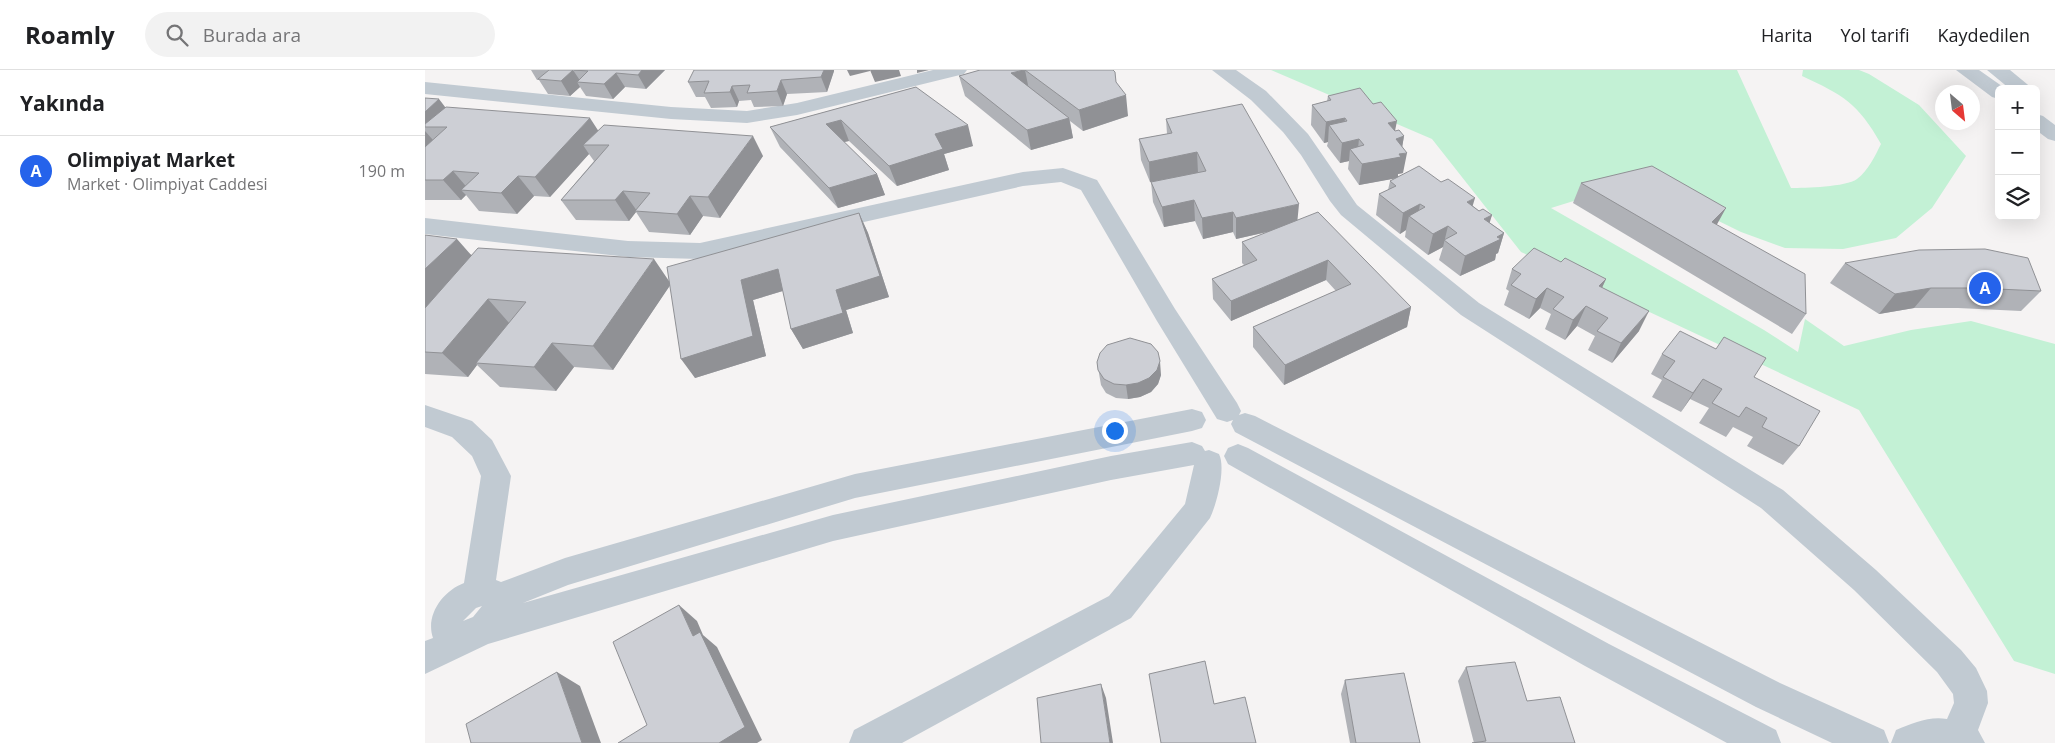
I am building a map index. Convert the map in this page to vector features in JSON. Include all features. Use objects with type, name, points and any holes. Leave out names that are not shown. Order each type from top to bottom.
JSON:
[{"type":"street","points":[[425,88],[671,113],[747,117],[797,109],[957,70]]},
{"type":"street","points":[[1222,70],[1238,79],[1271,107],[1309,150],[1335,193],[1349,210],[1470,309],[1772,499],[1865,580],[1949,661],[1970,691],[1971,703],[1962,741],[1938,734],[1921,736],[1909,743]]},
{"type":"street","points":[[1966,70],[1995,90]]},
{"type":"street","points":[[1997,70],[2018,85]]},
{"type":"street","points":[[2045,111],[2055,135]]},
{"type":"street","points":[[425,226],[627,249],[700,251],[1023,179],[1063,174],[1089,185],[1166,315],[1249,440],[1246,449],[1213,457],[1111,468],[833,528],[480,631],[425,658]]},
{"type":"street","points":[[489,595],[855,486],[1192,420],[1208,411],[1236,418],[1768,695],[1871,743]]},
{"type":"street","points":[[425,416],[462,429],[482,448],[496,476],[489,595]]},
{"type":"street","points":[[1192,420],[1184,433],[1187,448],[1213,457],[1763,743]]},
{"type":"street","points":[[867,743],[1120,607],[1199,508],[1213,457]]},
{"type":"street","points":[[480,631],[495,618],[501,604],[489,595]]},
{"type":"green space","points":[[1271,70],[1737,70],[1791,188],[1852,182],[1865,172],[1881,144],[1857,109],[1839,95],[1802,76],[1803,70],[1859,70],[1869,74],[1919,105],[1935,122],[1935,130],[1942,130],[1966,156],[1932,208],[1896,238],[1843,249],[1785,248],[1741,232],[1694,209],[1593,195],[1551,208],[1764,330],[1798,352],[1805,319],[1844,346],[1911,330],[1971,321],[2055,344],[2055,674],[2014,661],[1859,410],[1521,252],[1432,139]]},
{"type":"building","points":[[549,70],[573,70],[561,81],[538,79]]},
{"type":"building","points":[[574,70],[642,70],[638,75],[616,73],[604,84],[577,82],[588,71]]},
{"type":"building","points":[[694,70],[824,70],[821,77],[781,80],[777,91],[747,93],[750,85],[732,86],[730,92],[704,93],[709,81],[688,82]]},
{"type":"building","points":[[980,70],[1024,70],[1011,73],[1069,118],[1027,130],[959,76]]},
{"type":"building","points":[[1025,70],[1113,70],[1116,82],[1126,95],[1079,110]]},
{"type":"building","points":[[916,87],[968,125],[935,134],[943,149],[889,166],[841,120],[826,124],[877,174],[829,188],[770,127]]},
{"type":"building","points":[[1360,88],[1373,104],[1381,102],[1397,121],[1388,123],[1395,131],[1399,130],[1404,136],[1396,139],[1407,153],[1399,154],[1401,157],[1362,164],[1350,149],[1364,145],[1359,139],[1342,143],[1329,125],[1347,121],[1345,118],[1326,122],[1312,105],[1331,100],[1328,96]]},
{"type":"building","points":[[425,98],[439,99],[425,112]]},
{"type":"building","points":[[1242,104],[1299,204],[1236,218],[1233,212],[1202,218],[1194,200],[1162,207],[1151,182],[1206,171],[1197,152],[1149,162],[1139,139],[1172,133],[1166,119]]},
{"type":"building","points":[[446,107],[590,118],[535,177],[518,176],[501,193],[461,190],[479,173],[453,171],[443,180],[425,180],[425,147],[447,127],[425,127],[425,124]]},
{"type":"building","points":[[604,125],[753,136],[708,197],[690,196],[677,214],[635,211],[650,193],[623,191],[615,200],[561,200],[609,145],[583,145]]},
{"type":"building","points":[[1419,166],[1441,182],[1448,179],[1475,198],[1467,202],[1479,211],[1483,209],[1492,215],[1484,219],[1504,233],[1497,237],[1501,239],[1465,256],[1444,240],[1457,233],[1448,226],[1433,234],[1409,216],[1425,207],[1420,204],[1403,213],[1379,194],[1396,186],[1390,181]]},
{"type":"building","points":[[1652,166],[1726,208],[1712,222],[1805,274],[1806,314],[1581,183]]},
{"type":"building","points":[[1318,212],[1411,307],[1285,365],[1253,327],[1351,284],[1328,260],[1231,301],[1212,279],[1257,260],[1242,242]]},
{"type":"building","points":[[859,213],[880,276],[836,290],[843,313],[791,329],[778,269],[741,280],[753,336],[681,359],[667,267]]},
{"type":"building","points":[[425,235],[457,239],[425,269]]},
{"type":"building","points":[[478,248],[654,259],[593,346],[552,343],[534,367],[476,363],[526,302],[488,299],[442,353],[425,352],[425,308]]},
{"type":"building","points":[[1534,248],[1561,262],[1565,258],[1606,279],[1599,286],[1649,311],[1621,343],[1597,331],[1608,318],[1586,306],[1573,320],[1553,309],[1564,297],[1547,288],[1536,299],[1511,285],[1521,274],[1512,269]]},
{"type":"building","points":[[1985,249],[2028,258],[2041,291],[1931,288],[1895,294],[1845,263],[1919,250]]},
{"type":"building","points":[[1680,331],[1716,349],[1724,337],[1766,358],[1754,377],[1820,411],[1799,446],[1762,427],[1767,418],[1746,407],[1739,417],[1712,403],[1722,389],[1703,379],[1693,393],[1663,377],[1675,361],[1662,354]]},
{"type":"building","points":[[1130,338],[1151,344],[1158,352],[1160,361],[1157,370],[1149,378],[1138,383],[1114,384],[1104,379],[1098,370],[1097,362],[1100,353],[1107,345]]},
{"type":"building","points":[[679,605],[693,636],[700,632],[745,727],[719,743],[618,743],[647,725],[613,642]]},
{"type":"building","points":[[1205,661],[1214,704],[1245,697],[1256,743],[1161,743],[1149,674]]},
{"type":"building","points":[[1515,662],[1527,701],[1560,697],[1575,743],[1472,743],[1486,741],[1466,667]]},
{"type":"building","points":[[557,672],[582,743],[471,743],[466,724]]},
{"type":"building","points":[[1404,673],[1420,743],[1356,743],[1345,680]]},
{"type":"building","points":[[1101,684],[1110,743],[1041,743],[1037,698]]},
{"type":"place","name":"Olimpiyat Market","points":[[1985,288]]}]
